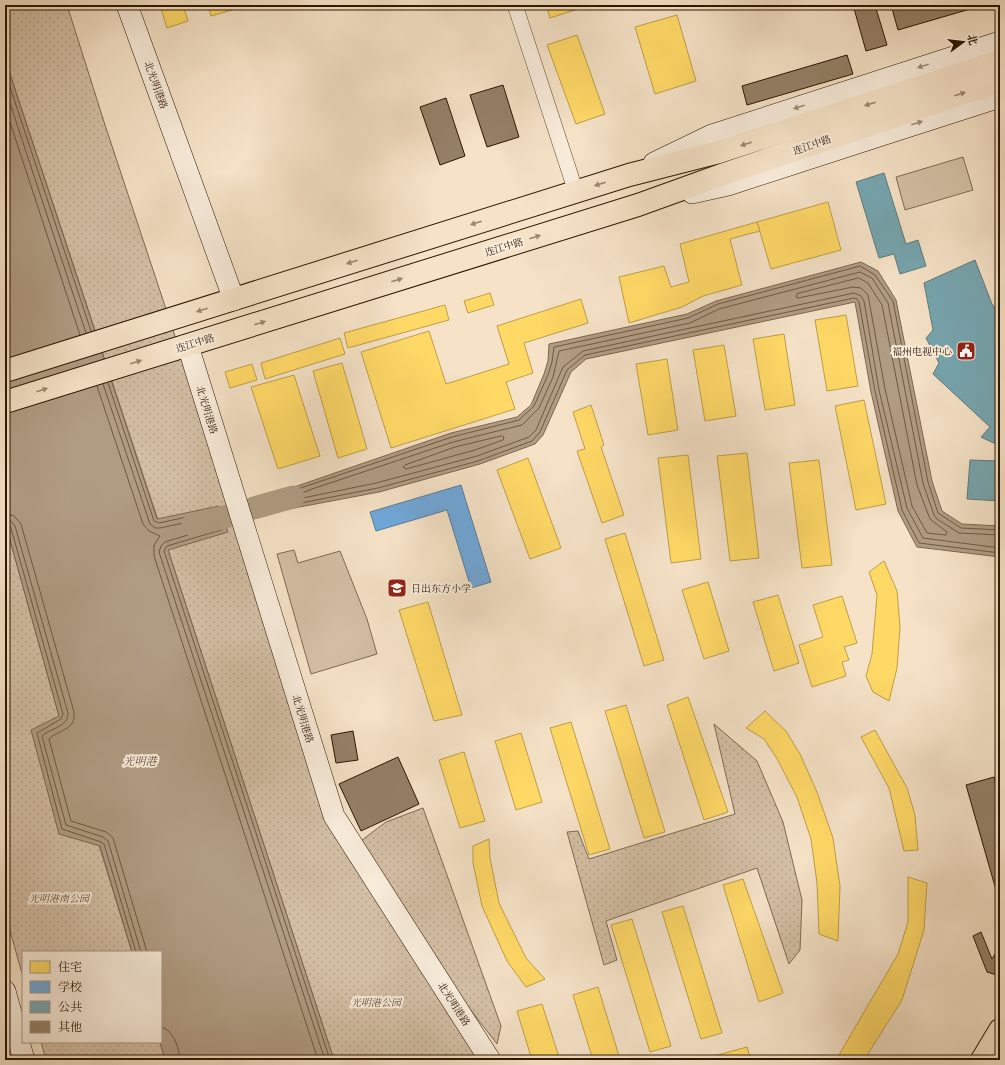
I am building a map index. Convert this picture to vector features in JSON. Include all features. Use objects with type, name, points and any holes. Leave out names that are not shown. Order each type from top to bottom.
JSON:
[{"type":"highway","points":[[5,371],[629,175],[719,152],[1000,61]]},
{"type":"highway","name":"连江中路","points":[[5,402],[638,205],[724,174],[1000,81]]},
{"type":"highway","points":[[982,1060],[1000,1030]]},
{"type":"street","name":"北光明港路","points":[[127,5],[234,300]]},
{"type":"street","points":[[515,5],[576,192]]},
{"type":"street","points":[[629,175],[712,135],[1000,42]]},
{"type":"street","points":[[638,205],[728,185],[1000,97]]},
{"type":"street","name":"北光明港路","points":[[188,346],[334,816],[490,1060]]},
{"type":"street","points":[[5,991],[24,1060]]},
{"type":"green space","name":"光明港公园","points":[[5,5],[67,5],[105,125],[227,493],[330,823],[483,1060],[334,1060],[168,550],[5,59]]},
{"type":"green space","points":[[963,157],[973,190],[905,210],[896,177]]},
{"type":"green space","name":"光明港南公园","points":[[5,522],[59,716],[132,951],[22,951],[22,973],[5,913]]},
{"type":"green space","points":[[294,550],[298,563],[340,551],[367,619],[377,654],[311,674],[277,554]]},
{"type":"green space","points":[[714,724],[757,761],[783,822],[802,900],[800,950],[789,964],[757,868],[606,921],[617,960],[604,965],[567,832],[578,831],[589,859],[735,814]]},
{"type":"green space","points":[[423,808],[501,1026],[497,1044],[442,973],[358,843],[386,822]]},
{"type":"green space","points":[[41,1043],[160,1043],[165,1060],[46,1060]]},
{"type":"water","name":"光明港","points":[[5,59],[157,519],[219,506],[228,532],[168,550],[334,1060],[165,1060],[160,1043],[162,1043],[162,951],[132,951],[100,846],[59,834],[31,730],[59,716],[5,522]]},
{"type":"water","points":[[861,262],[878,271],[896,300],[932,481],[942,511],[962,524],[1000,526],[1000,557],[917,547],[898,511],[871,392],[855,302],[586,359],[571,372],[543,435],[535,444],[480,464],[379,492],[273,512],[263,506],[268,496],[451,433],[517,417],[531,405],[548,361],[549,344],[687,314],[716,301]]},
{"type":"building: 住宅","points":[[160,5],[183,5],[188,21],[167,28]]},
{"type":"building: 住宅","points":[[208,5],[230,5],[232,10],[211,16]]},
{"type":"building: 住宅","points":[[546,5],[573,5],[575,10],[550,18]]},
{"type":"building: 住宅","points":[[677,15],[696,81],[655,94],[635,27]]},
{"type":"building: 住宅","points":[[577,35],[605,114],[576,124],[547,45]]},
{"type":"building: 住宅","points":[[828,202],[841,250],[771,269],[757,222]]},
{"type":"building: 住宅","points":[[757,222],[760,231],[730,239],[742,285],[703,296],[682,307],[629,323],[619,277],[664,266],[671,287],[689,282],[680,244]]},
{"type":"building: 住宅","points":[[490,293],[494,305],[468,313],[464,301]]},
{"type":"building: 住宅","points":[[581,299],[588,323],[524,343],[533,373],[506,382],[515,409],[391,448],[361,352],[429,331],[446,384],[509,364],[497,326]]},
{"type":"building: 住宅","points":[[445,305],[449,320],[348,348],[344,333]]},
{"type":"building: 住宅","points":[[846,315],[858,386],[827,391],[815,320]]},
{"type":"building: 住宅","points":[[784,334],[795,405],[765,410],[753,339]]},
{"type":"building: 住宅","points":[[340,338],[345,354],[265,379],[261,363]]},
{"type":"building: 住宅","points":[[724,345],[736,416],[705,421],[693,350]]},
{"type":"building: 住宅","points":[[667,359],[678,430],[648,435],[636,364]]},
{"type":"building: 住宅","points":[[342,363],[367,449],[338,458],[313,371]]},
{"type":"building: 住宅","points":[[252,364],[257,380],[230,388],[225,372]]},
{"type":"building: 住宅","points":[[294,375],[320,456],[278,469],[251,387]]},
{"type":"building: 住宅","points":[[864,400],[886,504],[856,510],[835,406]]},
{"type":"building: 住宅","points":[[591,405],[604,445],[601,447],[624,515],[602,523],[577,451],[585,449],[573,412]]},
{"type":"building: 住宅","points":[[747,453],[759,558],[730,561],[717,456]]},
{"type":"building: 住宅","points":[[688,455],[701,559],[671,563],[658,458]]},
{"type":"building: 住宅","points":[[528,458],[561,548],[530,559],[497,470]]},
{"type":"building: 住宅","points":[[819,460],[832,565],[802,568],[789,463]]},
{"type":"building: 住宅","points":[[625,533],[664,660],[644,666],[605,539]]},
{"type":"building: 住宅","points":[[884,561],[897,591],[900,627],[897,668],[889,701],[873,692],[866,676],[872,654],[877,595],[869,572]]},
{"type":"building: 住宅","points":[[708,582],[729,651],[704,659],[682,590]]},
{"type":"building: 住宅","points":[[778,595],[799,663],[774,671],[753,602]]},
{"type":"building: 住宅","points":[[842,596],[857,643],[844,647],[849,660],[842,662],[846,676],[812,687],[799,645],[823,637],[813,605]]},
{"type":"building: 住宅","points":[[428,602],[462,715],[434,721],[399,610]]},
{"type":"building: 住宅","points":[[688,697],[728,812],[704,820],[667,705]]},
{"type":"building: 住宅","points":[[626,705],[665,832],[644,838],[605,711]]},
{"type":"building: 住宅","points":[[765,711],[786,731],[800,754],[817,792],[833,838],[840,886],[838,941],[819,934],[817,883],[811,839],[797,797],[776,757],[764,739],[746,728]]},
{"type":"building: 住宅","points":[[571,722],[610,849],[589,855],[550,728]]},
{"type":"building: 住宅","points":[[875,730],[907,788],[915,815],[918,850],[904,851],[889,788],[861,737]]},
{"type":"building: 住宅","points":[[521,733],[542,802],[516,810],[495,741]]},
{"type":"building: 住宅","points":[[464,752],[485,821],[460,828],[439,760]]},
{"type":"building: 住宅","points":[[489,839],[490,858],[499,903],[526,958],[545,979],[526,987],[507,961],[482,906],[473,863],[473,846]]},
{"type":"building: 住宅","points":[[908,877],[927,883],[924,930],[902,1000],[864,1060],[836,1060],[898,954],[908,922]]},
{"type":"building: 住宅","points":[[743,879],[783,993],[759,1002],[723,885]]},
{"type":"building: 住宅","points":[[683,906],[722,1033],[701,1039],[662,912]]},
{"type":"building: 住宅","points":[[632,919],[671,1046],[650,1052],[611,925]]},
{"type":"building: 住宅","points":[[598,987],[619,1056],[606,1060],[593,1060],[573,995]]},
{"type":"building: 住宅","points":[[542,1004],[560,1060],[532,1060],[517,1011]]},
{"type":"building: 住宅","points":[[747,1047],[751,1060],[715,1060],[714,1056]]},
{"type":"building: 学校","points":[[461,485],[491,582],[471,588],[447,510],[376,531],[370,512]]},
{"type":"building: 公共","points":[[884,173],[906,244],[918,240],[926,266],[900,274],[894,254],[879,258],[856,182]]},
{"type":"building: 公共","name":"福州电视中心","points":[[975,260],[992,304],[1000,314],[1000,446],[981,437],[990,427],[933,374],[939,363],[926,338],[933,330],[924,283]]},
{"type":"building: 公共","points":[[970,460],[1000,461],[1000,501],[967,499]]},
{"type":"building: 其他","points":[[853,5],[875,5],[887,45],[866,51]]},
{"type":"building: 其他","points":[[891,5],[925,5],[926,9],[941,5],[984,5],[898,30]]},
{"type":"building: 其他","points":[[847,55],[853,74],[747,105],[742,86]]},
{"type":"building: 其他","points":[[503,85],[519,137],[487,147],[470,95]]},
{"type":"building: 其他","points":[[446,98],[465,156],[440,165],[420,107]]},
{"type":"building: 其他","points":[[353,731],[358,760],[336,763],[331,735]]},
{"type":"building: 其他","points":[[398,757],[419,804],[361,831],[339,784]]},
{"type":"building: 其他","points":[[994,777],[1000,800],[1000,904],[966,785]]},
{"type":"building: 其他","points":[[981,932],[992,959],[1000,946],[1000,976],[987,972],[973,936]]},
{"type":"waterway","points":[[254,508],[293,497]]},
{"type":"waterway","points":[[193,525],[228,516]]},
{"type":"place","name":"福州电视中心","points":[[966,351]]},
{"type":"place","name":"日出东方小学","points":[[397,588]]}]
